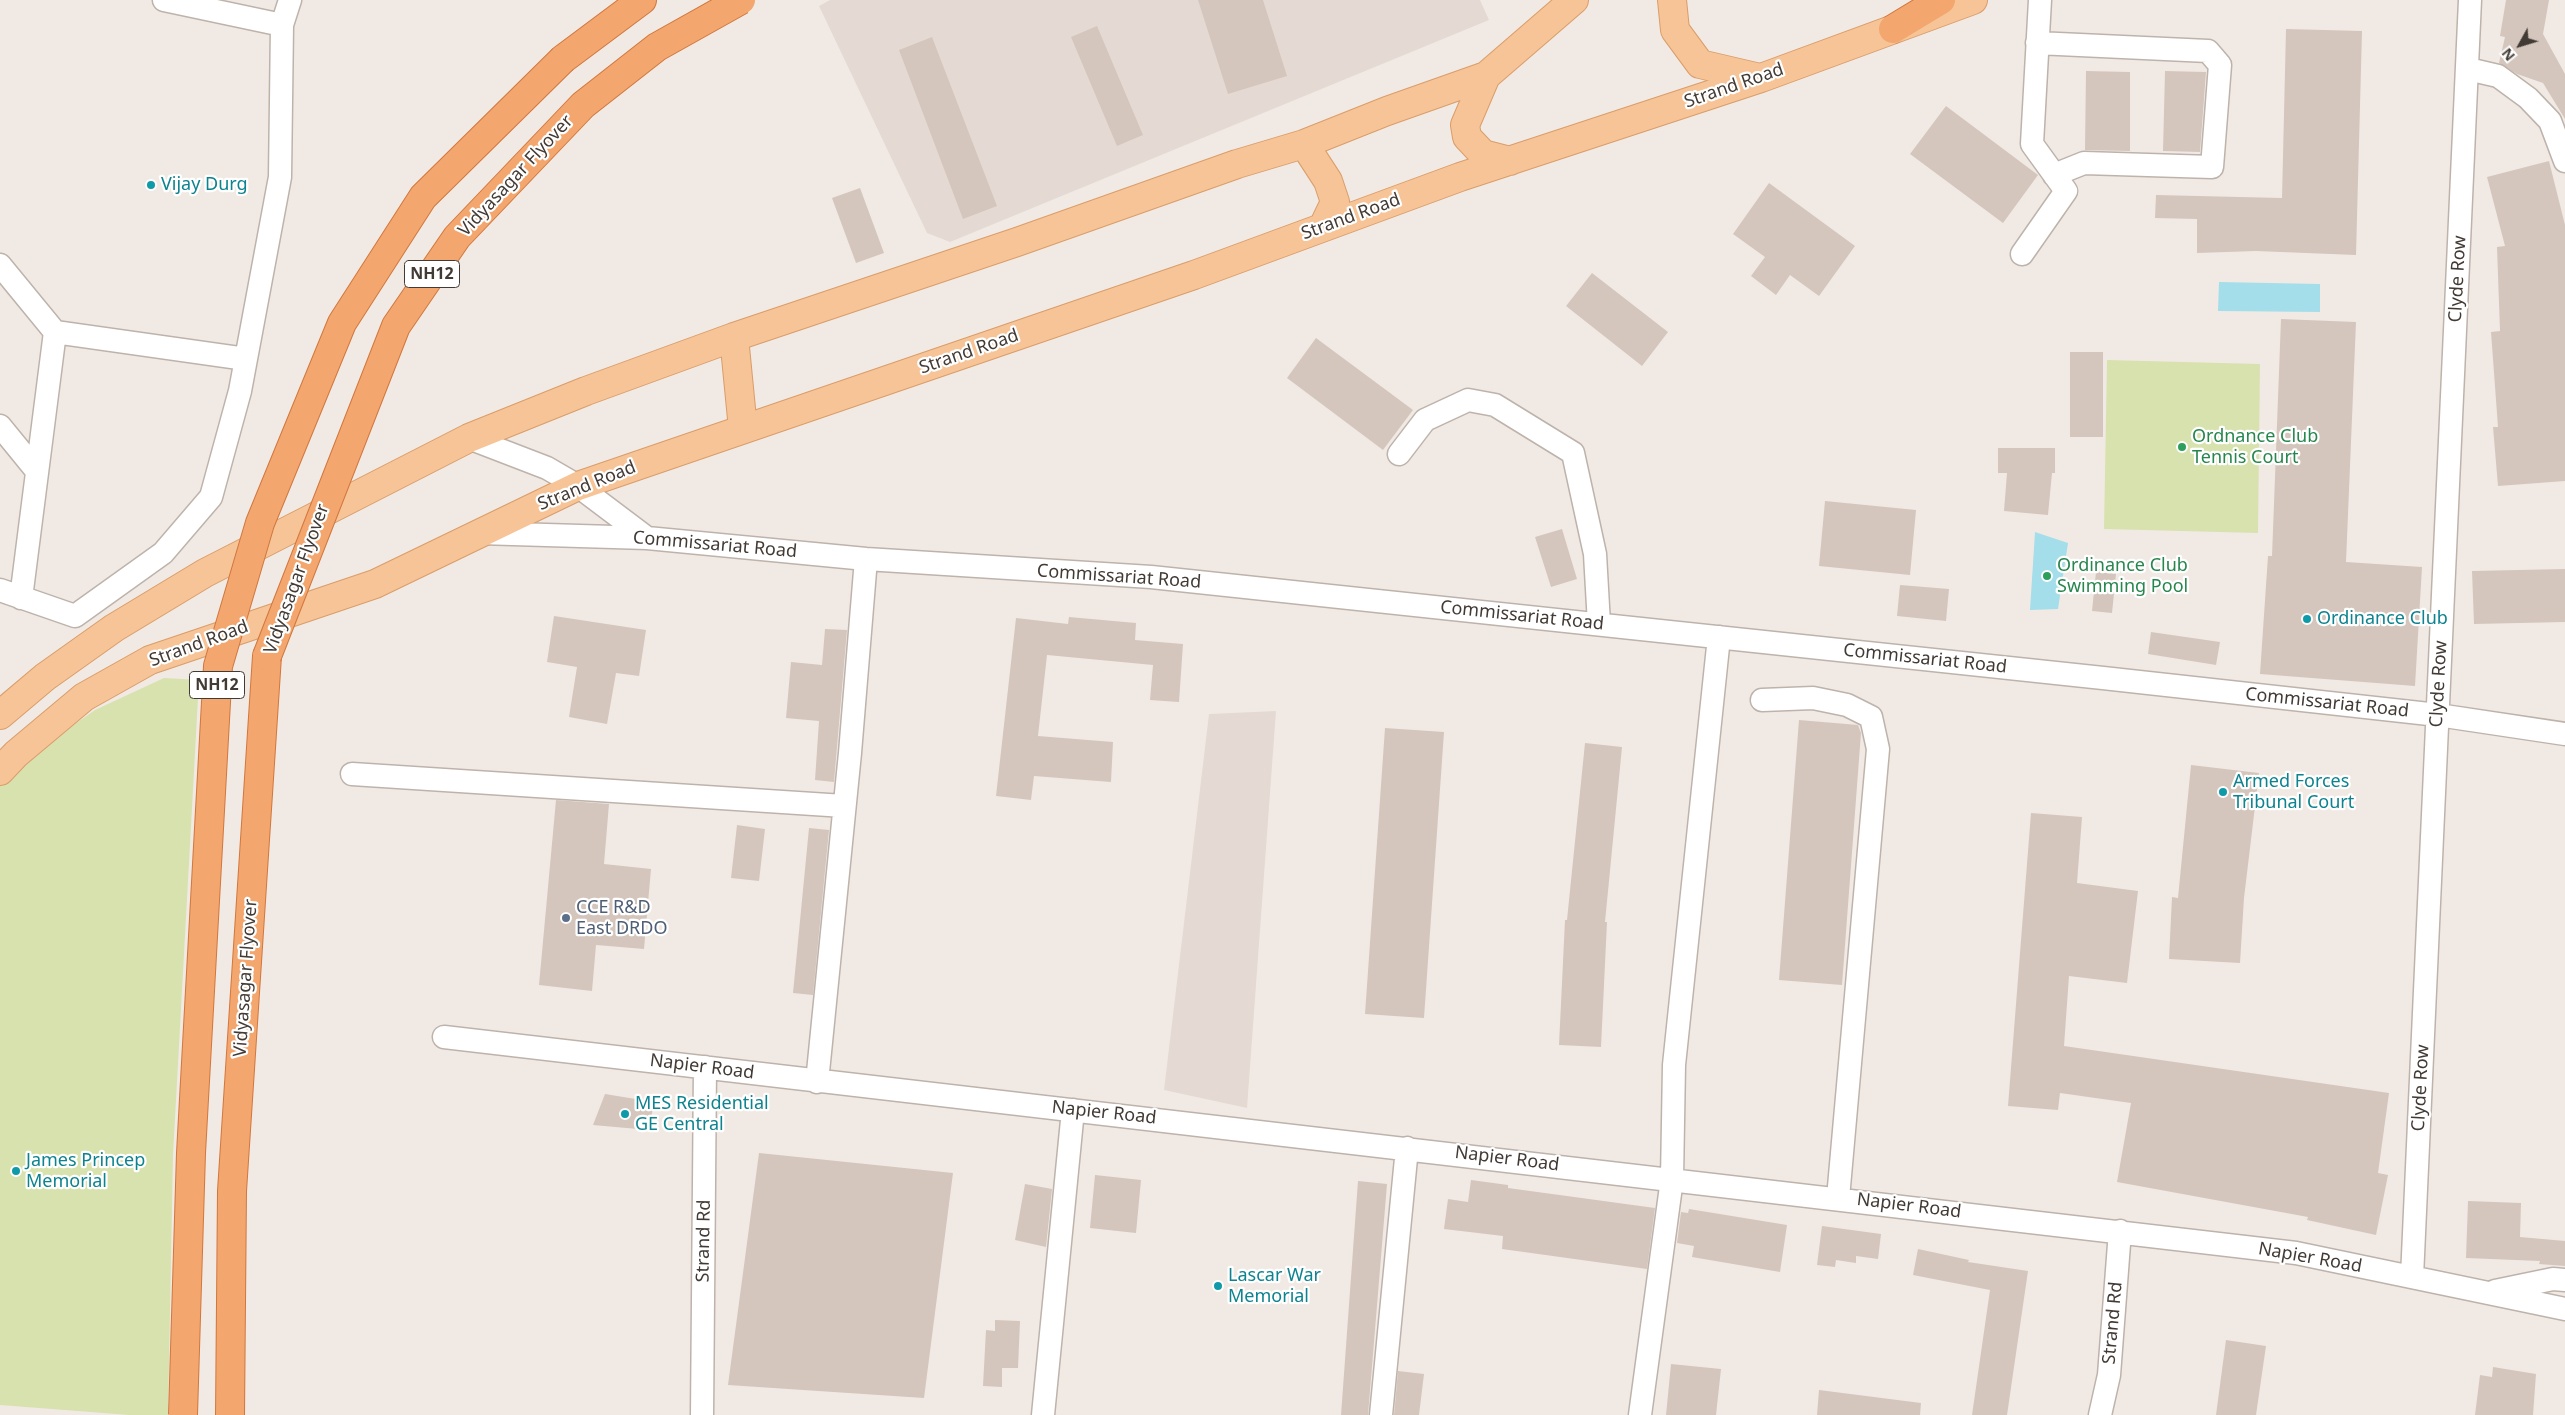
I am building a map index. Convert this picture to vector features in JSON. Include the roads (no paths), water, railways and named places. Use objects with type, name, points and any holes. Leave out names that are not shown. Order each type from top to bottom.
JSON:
[{"type":"highway","name":"NH12","points":[[183,1415],[191,1154],[218,666],[260,523],[342,323],[423,197],[562,59],[642,0]]},
{"type":"highway","name":"Vidyasagar Flyover","points":[[230,1415],[232,1191],[267,656],[396,326],[457,237],[583,105],[657,47],[741,0]]},
{"type":"highway","points":[[1893,29],[1942,0]]},
{"type":"main road","points":[[0,715],[45,676],[114,628],[205,573],[469,438],[586,391],[734,337],[1008,246],[1237,164],[1304,144],[1387,110],[1486,76],[1574,0]]},
{"type":"main road","points":[[1672,0],[1675,30],[1700,64],[1761,78]]},
{"type":"main road","name":"Strand Road","points":[[0,771],[16,754],[84,697],[150,660],[374,584],[476,533],[578,486],[1194,275],[1510,161],[1761,78],[1973,0]]},
{"type":"main road","points":[[1486,76],[1465,125],[1467,137],[1483,154],[1510,161]]},
{"type":"main road","points":[[1304,144],[1328,181],[1334,202],[1323,227]]},
{"type":"main road","points":[[734,337],[743,429]]},
{"type":"street","points":[[164,0],[282,25]]},
{"type":"street","points":[[0,590],[75,616],[163,553],[211,497],[240,391],[280,177],[282,25],[290,0]]},
{"type":"street","points":[[2022,254],[2066,191],[2032,144],[2040,0]]},
{"type":"street","name":"Clyde Row","points":[[2412,1277],[2470,0]]},
{"type":"street","points":[[2037,43],[2208,51],[2220,65],[2212,166],[2084,163],[2054,175]]},
{"type":"street","points":[[2468,69],[2498,76],[2528,98],[2555,112],[2550,121],[2565,161]]},
{"type":"street","points":[[0,265],[55,332],[246,359]]},
{"type":"street","points":[[21,598],[55,332]]},
{"type":"street","points":[[1399,454],[1426,420],[1468,400],[1495,405],[1573,453],[1595,554],[1599,624]]},
{"type":"street","points":[[0,426],[36,470]]},
{"type":"street","points":[[469,438],[547,468],[578,486],[647,538]]},
{"type":"street","name":"Commissariat Road","points":[[476,533],[647,538],[866,559],[1151,577],[2438,715],[2565,734]]},
{"type":"street","points":[[817,1082],[866,559]]},
{"type":"street","points":[[1640,1415],[1672,1179],[1674,1065],[1719,637]]},
{"type":"street","points":[[1762,700],[1813,698],[1847,705],[1871,717],[1878,749],[1838,1198]]},
{"type":"street","points":[[352,774],[844,806]]},
{"type":"street","name":"Napier Road","points":[[444,1037],[817,1082],[2120,1230],[2296,1253],[2565,1309]]},
{"type":"street","name":"Strand Rd","points":[[702,1415],[705,1067]]},
{"type":"street","points":[[1043,1415],[1073,1110]]},
{"type":"street","points":[[1381,1415],[1407,1148]]},
{"type":"street","name":"Strand Rd","points":[[2100,1415],[2109,1375],[2120,1230]]},
{"type":"street","points":[[2485,1292],[2553,1279],[2565,1280]]},
{"type":"water","points":[[2219,282],[2320,284],[2320,312],[2218,311]]},
{"type":"water","name":"Ordinance Club Swimming Pool","points":[[2035,532],[2068,543],[2058,609],[2030,610]]},
{"type":"place","name":"Vijay Durg","points":[[151,185]]},
{"type":"place","name":"Ordnance Club Tennis Court","points":[[2182,447]]},
{"type":"place","name":"Ordinance Club Swimming Pool","points":[[2047,576]]},
{"type":"place","name":"Ordinance Club","points":[[2307,619]]},
{"type":"place","name":"Armed Forces Tribunal Court","points":[[2223,792]]},
{"type":"place","name":"CCE R&D East DRDO","points":[[566,918]]},
{"type":"place","name":"MES Residential GE Central","points":[[625,1114]]},
{"type":"place","name":"James Princep Memorial","points":[[16,1171]]},
{"type":"place","name":"Lascar War Memorial","points":[[1218,1286]]}]
